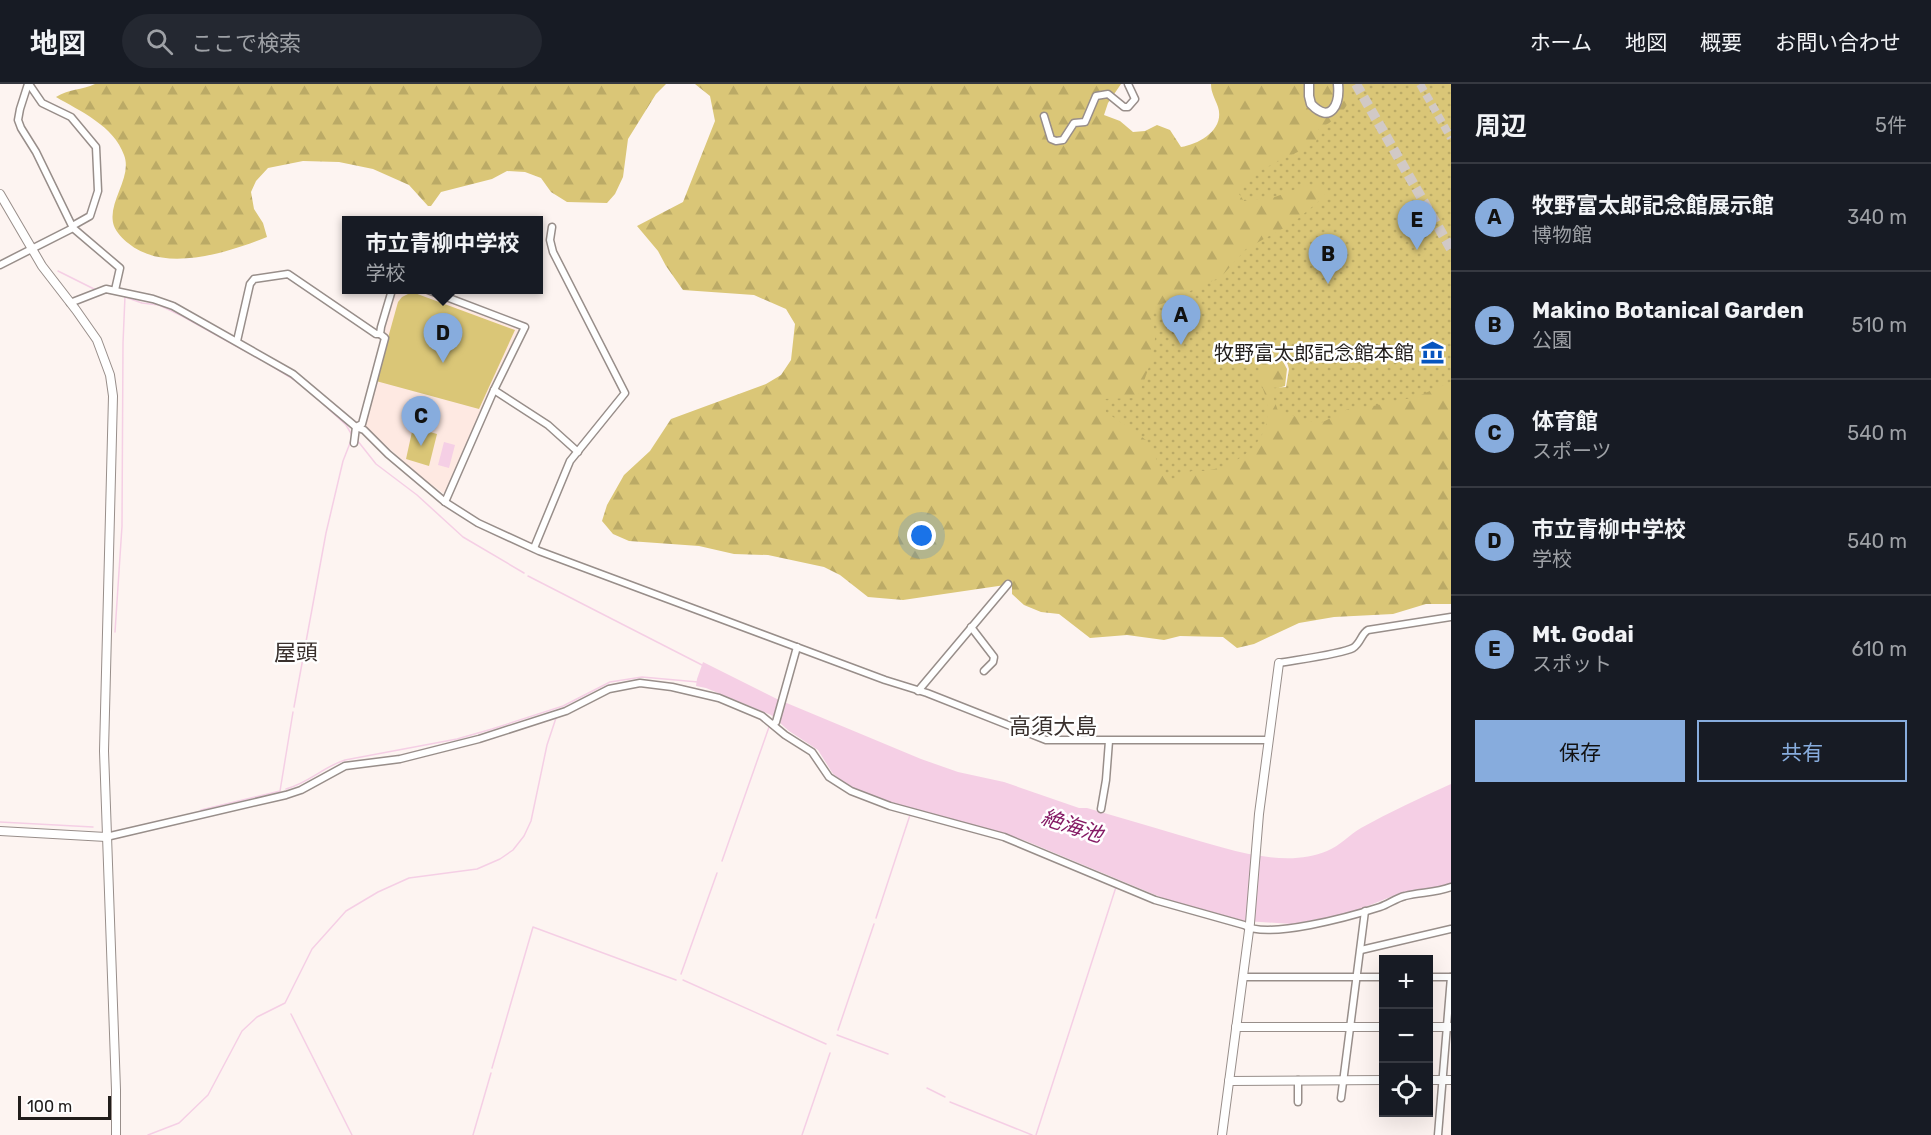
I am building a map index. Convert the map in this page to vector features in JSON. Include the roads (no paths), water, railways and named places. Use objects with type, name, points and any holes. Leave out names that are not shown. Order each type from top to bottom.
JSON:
[{"type":"main road","points":[[1310,84],[1311,104],[1322,111],[1329,112],[1338,102],[1338,84]]},
{"type":"street","points":[[0,265],[73,228],[74,225],[90,216],[98,191],[96,147],[71,117],[42,103],[29,84]]},
{"type":"street","points":[[29,84],[20,108],[19,124],[36,152],[73,228],[120,268],[115,290]]},
{"type":"street","points":[[1044,116],[1052,139],[1063,140],[1074,123],[1085,122],[1096,96],[1103,93],[1108,94],[1124,107],[1128,107],[1135,98],[1128,84]]},
{"type":"street","points":[[0,194],[42,266],[97,340],[104,356],[113,396],[104,722],[116,1135]]},
{"type":"street","points":[[534,548],[570,461],[624,393],[553,252],[550,240],[552,227]]},
{"type":"street","points":[[237,341],[250,284],[254,279],[288,274],[376,334],[380,334],[385,338],[362,424],[356,427]]},
{"type":"street","points":[[70,303],[106,289],[163,302],[293,374],[356,427],[364,429],[388,454],[444,502],[478,523],[561,561],[1046,740],[1268,740]]},
{"type":"street","points":[[380,334],[391,294]]},
{"type":"street","points":[[438,294],[525,327],[444,502]]},
{"type":"street","points":[[494,390],[548,425],[578,452]]},
{"type":"street","points":[[354,443],[356,427]]},
{"type":"street","points":[[918,691],[1008,584]]},
{"type":"street","points":[[1222,1135],[1250,926],[1255,853],[1279,663],[1347,651],[1359,643],[1364,632],[1368,630],[1451,617]]},
{"type":"street","points":[[971,627],[993,657],[993,662],[984,671]]},
{"type":"street","points":[[774,723],[797,647]]},
{"type":"street","points":[[0,831],[106,837],[286,795],[353,764],[400,759],[479,739],[566,711],[609,689],[639,683],[672,687],[719,698],[762,716],[774,723],[785,735],[812,752],[829,777],[851,791],[890,806],[1004,837],[1155,900],[1244,925],[1278,930],[1330,921],[1382,906],[1404,896],[1439,892],[1451,888]]},
{"type":"street","points":[[1101,809],[1109,741]]},
{"type":"street","points":[[1341,1098],[1365,911]]},
{"type":"street","points":[[1361,950],[1451,929]]},
{"type":"street","points":[[1243,977],[1379,977]]},
{"type":"street","points":[[1433,977],[1451,977],[1447,1080],[1438,1135]]},
{"type":"street","points":[[1236,1027],[1379,1027]]},
{"type":"street","points":[[1433,1027],[1449,1027]]},
{"type":"street","points":[[1298,1080],[1298,1102]]},
{"type":"street","points":[[1229,1081],[1379,1080]]},
{"type":"water","points":[[444,442],[455,445],[449,468],[438,465]]},
{"type":"water","name":"絶海池","points":[[703,662],[777,699],[958,772],[1004,782],[1079,808],[1087,808],[1253,855],[1291,858],[1327,851],[1372,822],[1451,784],[1451,884],[1432,889],[1403,892],[1350,913],[1292,924],[1245,921],[1165,899],[1026,841],[909,809],[850,787],[833,774],[818,750],[789,731],[771,715],[696,686]]},
{"type":"waterway","points":[[58,271],[96,290]]},
{"type":"waterway","points":[[115,632],[122,526],[125,296]]},
{"type":"waterway","points":[[125,297],[142,303],[159,305],[261,360]]},
{"type":"waterway","points":[[267,363],[301,384]]},
{"type":"waterway","points":[[309,391],[346,425],[352,435]]},
{"type":"waterway","points":[[294,707],[326,533],[343,461],[352,438]]},
{"type":"waterway","points":[[357,440],[376,464],[417,495],[463,537],[524,573]]},
{"type":"waterway","points":[[528,576],[702,665]]},
{"type":"waterway","points":[[286,789],[345,760],[457,739],[492,729],[563,706],[610,682],[642,677],[698,682]]},
{"type":"waterway","points":[[201,810],[280,791],[293,712]]},
{"type":"waterway","points":[[148,1135],[179,1123],[208,1095],[242,1031],[257,1017],[285,1003],[312,949],[346,911],[378,892],[409,878],[477,869],[500,859],[513,850],[524,836],[531,821],[547,745],[556,718]]},
{"type":"waterway","points":[[722,861],[769,727]]},
{"type":"waterway","points":[[876,918],[910,815]]},
{"type":"waterway","points":[[0,822],[93,827]]},
{"type":"waterway","points":[[681,974],[717,873]]},
{"type":"waterway","points":[[1036,1135],[1116,887]]},
{"type":"waterway","points":[[838,1030],[874,924]]},
{"type":"waterway","points":[[492,1068],[533,927],[676,980]]},
{"type":"waterway","points":[[683,980],[826,1044]]},
{"type":"waterway","points":[[291,1014],[352,1135]]},
{"type":"waterway","points":[[837,1035],[888,1054]]},
{"type":"waterway","points":[[802,1135],[830,1053]]},
{"type":"waterway","points":[[473,1135],[491,1073]]},
{"type":"waterway","points":[[927,1088],[945,1097]]},
{"type":"waterway","points":[[950,1102],[1032,1135]]},
{"type":"tunnel","points":[[1356,84],[1451,249]]},
{"type":"tunnel","points":[[1420,84],[1451,138]]},
{"type":"place","name":"Mt. Godai","points":[[1417,250]]},
{"type":"place","name":"Makino Botanical Garden","points":[[1328,284]]},
{"type":"place","name":"牧野富太郎記念館展示館","points":[[1181,345]]},
{"type":"place","name":"牧野富太郎記念館本館","points":[[1432,353]]},
{"type":"place","name":"市立青柳中学校","points":[[443,363]]},
{"type":"place","name":"体育館","points":[[421,446]]},
{"type":"district","name":"屋頭","points":[[296,652]]},
{"type":"district","name":"高須大島","points":[[1053,726]]}]
